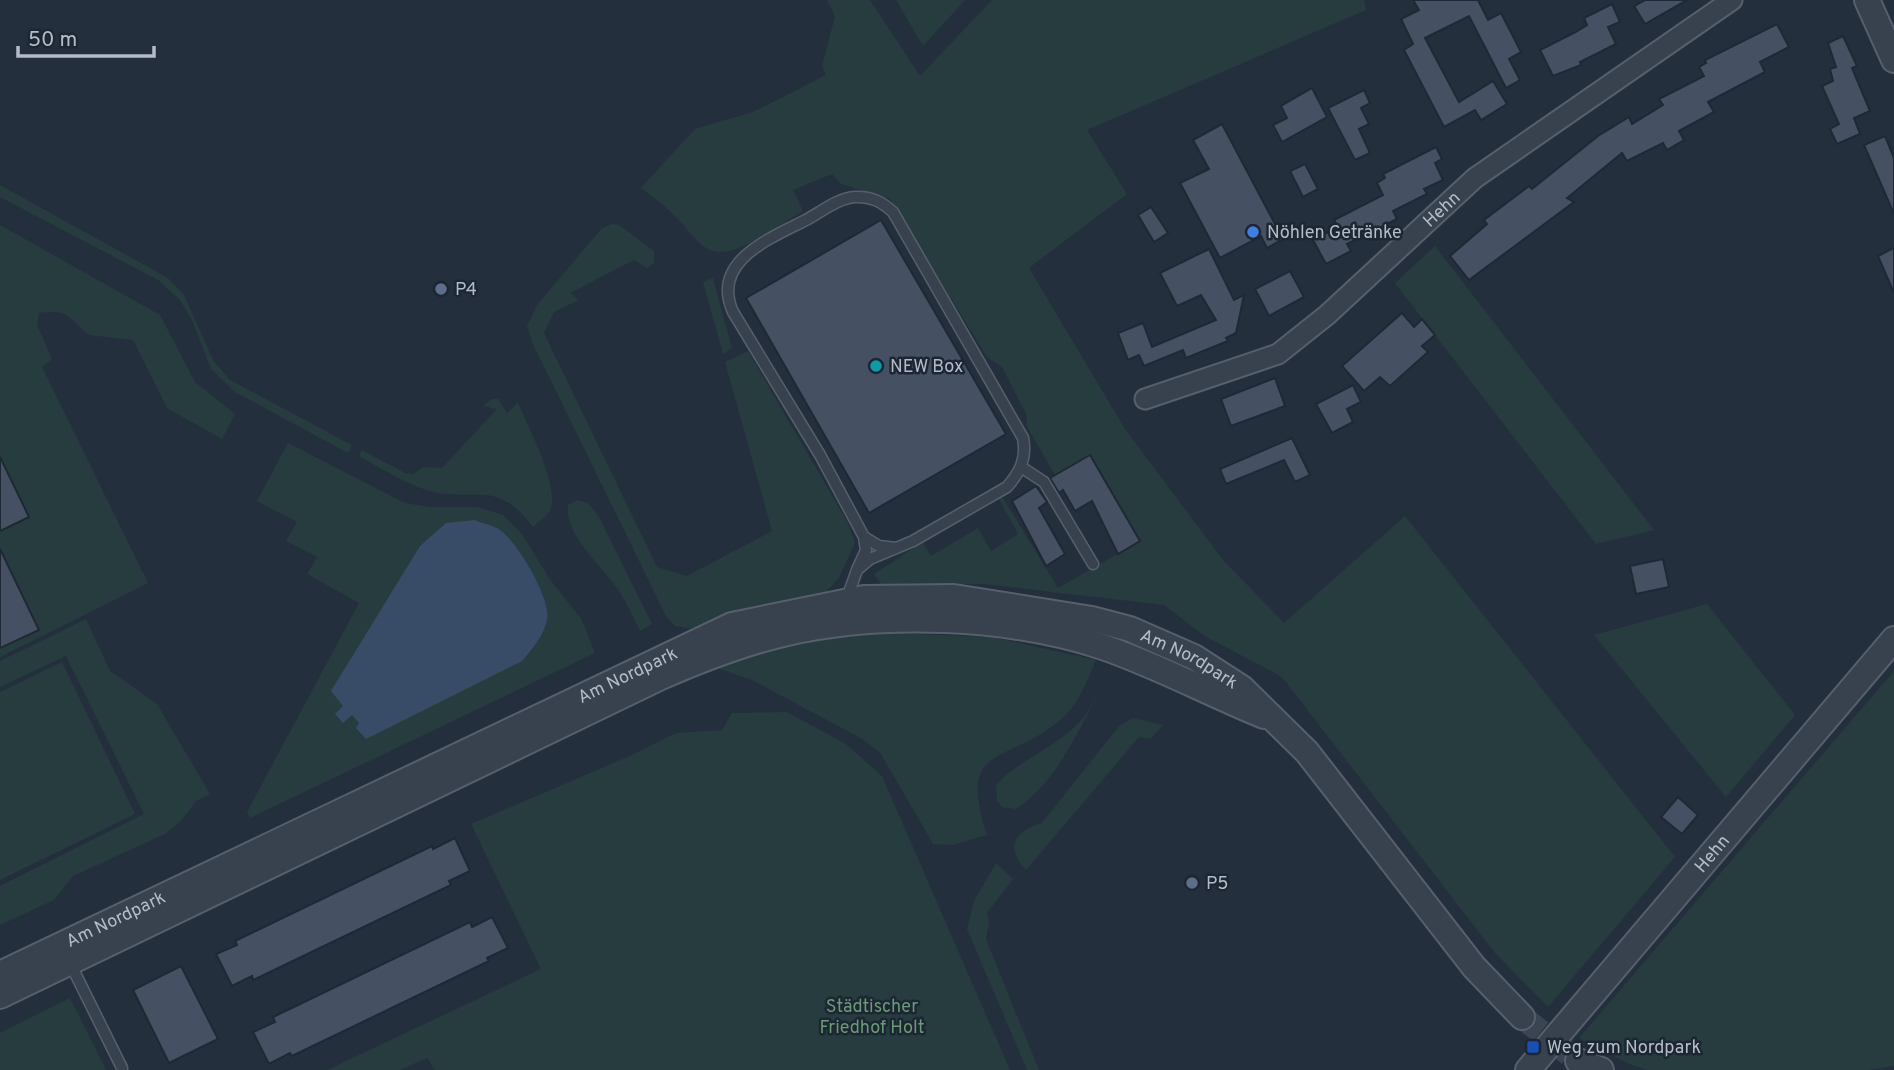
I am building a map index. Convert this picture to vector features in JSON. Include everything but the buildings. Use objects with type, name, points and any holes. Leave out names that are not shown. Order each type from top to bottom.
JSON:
[{"type":"street","name":"Hehn","points":[[1145,399],[1278,354],[1327,315],[1475,178],[1732,0]]},
{"type":"street","points":[[1867,0],[1894,60]]},
{"type":"street","name":"Am Nordpark","points":[[0,996],[65,953],[705,635],[779,613],[846,601],[954,597],[1040,609],[1117,625],[1194,657],[1242,688],[1307,752],[1474,967],[1522,1017]]},
{"type":"street","name":"Am Nordpark","points":[[0,974],[65,953],[661,677],[720,652],[788,632],[863,623],[955,620],[1024,627],[1105,648],[1275,720]]},
{"type":"street","name":"Hehn","points":[[1528,1070],[1894,639]]},
{"type":"lane","points":[[846,601],[858,570],[866,550],[864,537],[820,455],[729,304],[729,282],[741,258],[752,248],[853,197],[875,199],[893,212],[1023,438],[1021,467],[1007,487],[896,548],[870,559],[858,570]]},
{"type":"lane","points":[[1021,467],[1044,482],[1093,564]]},
{"type":"lane","points":[[864,537],[879,546],[896,548]]},
{"type":"lane","points":[[65,953],[122,1068]]},
{"type":"green space","points":[[827,0],[870,0],[920,76],[992,0],[1364,0],[1366,10],[1087,130],[1127,194],[1029,268],[1125,429],[1223,560],[1284,623],[1405,516],[1675,857],[1548,1007],[1495,953],[1282,677],[1203,635],[1164,605],[983,584],[881,584],[874,574],[923,542],[931,556],[978,528],[991,551],[1018,534],[999,499],[1003,498],[1058,588],[1140,541],[1090,455],[1055,475],[1026,425],[1027,416],[1002,367],[987,357],[890,199],[841,184],[832,174],[793,190],[803,211],[740,248],[720,252],[702,245],[670,211],[641,188],[695,129],[753,112],[826,75],[822,65],[835,17]]},
{"type":"green space","points":[[896,0],[965,0],[923,46]]},
{"type":"green space","points":[[0,185],[168,278],[184,295],[213,360],[230,380],[352,445],[348,453],[235,392],[211,369],[192,320],[180,300],[158,280],[0,197]]},
{"type":"green space","points":[[612,224],[619,225],[654,251],[654,263],[647,268],[634,260],[570,293],[579,300],[554,312],[544,333],[657,567],[687,576],[772,531],[725,362],[748,351],[848,523],[855,543],[839,578],[826,592],[770,604],[694,629],[675,626],[666,616],[532,342],[527,326],[537,305],[602,228]]},
{"type":"green space","points":[[0,225],[160,315],[195,382],[235,414],[222,439],[167,408],[133,340],[89,335],[63,313],[39,313],[37,325],[52,359],[42,367],[148,583],[0,657]]},
{"type":"green space","points":[[1435,246],[1654,530],[1596,544],[1395,283]]},
{"type":"green space","points":[[713,278],[732,348],[723,354],[703,282]]},
{"type":"green space","points":[[492,399],[498,399],[507,413],[518,403],[548,475],[552,503],[548,514],[533,527],[519,511],[495,497],[443,494],[426,490],[359,456],[362,450],[405,473],[413,474],[424,467],[442,468],[497,409],[483,406]]},
{"type":"green space","points":[[288,443],[405,503],[430,507],[478,507],[503,515],[522,534],[549,578],[582,620],[595,653],[250,818],[247,812],[359,603],[307,574],[317,557],[286,541],[297,522],[257,501]]},
{"type":"green space","points":[[577,500],[588,503],[599,517],[652,624],[640,631],[620,593],[585,549],[572,527],[568,505]]},
{"type":"green space","points":[[1707,604],[1795,715],[1726,797],[1594,635]]},
{"type":"green space","points":[[86,619],[110,671],[157,704],[210,794],[196,801],[180,822],[165,834],[73,876],[54,900],[0,925],[0,886],[144,814],[66,656],[0,687],[0,661]]},
{"type":"green space","points":[[888,633],[992,637],[1096,660],[1081,694],[1064,717],[1037,736],[990,761],[982,771],[978,785],[979,806],[987,835],[952,845],[933,844],[881,754],[864,740],[752,680],[720,669],[715,662],[831,638]]},
{"type":"green space","points":[[62,662],[135,814],[0,880],[0,692]]},
{"type":"green space","points":[[1894,671],[1894,1066],[1869,1070],[1648,1070],[1629,1064],[1579,1038]]},
{"type":"green space","points":[[1105,680],[1078,733],[1045,783],[1016,809],[1002,807],[997,801],[996,785],[1016,767],[1073,728],[1086,714]]},
{"type":"green space","name":"Städtischer Friedhof Holt","points":[[787,712],[846,744],[882,776],[1010,1070],[435,1070],[427,1058],[400,1070],[327,1070],[541,969],[471,824],[632,755],[676,733],[722,730],[732,713]]},
{"type":"green space","points":[[1133,718],[1163,725],[1151,739],[1139,737],[1026,870],[1019,862],[1014,848],[1015,841],[1024,831],[1042,823],[1119,726]]},
{"type":"green space","points":[[996,863],[1013,879],[987,913],[989,922],[986,939],[1039,1070],[1027,1070],[967,929],[974,901]]},
{"type":"green space","points":[[70,998],[106,1070],[0,1070],[0,1033]]},
{"type":"water","points":[[474,520],[500,530],[524,558],[544,599],[547,620],[543,632],[522,661],[366,739],[356,728],[359,723],[352,715],[343,723],[335,714],[343,706],[331,691],[420,546],[446,523]]},
{"type":"tunnel","points":[[1522,1017],[1578,1061]]},
{"type":"place","name":"Nöhlen Getränke","points":[[1253,232]]},
{"type":"place","name":"P4","points":[[441,289]]},
{"type":"place","name":"NEW Box","points":[[876,366]]},
{"type":"place","name":"P5","points":[[1192,883]]},
{"type":"place","name":"Weg zum Nordpark","points":[[1533,1047]]}]
